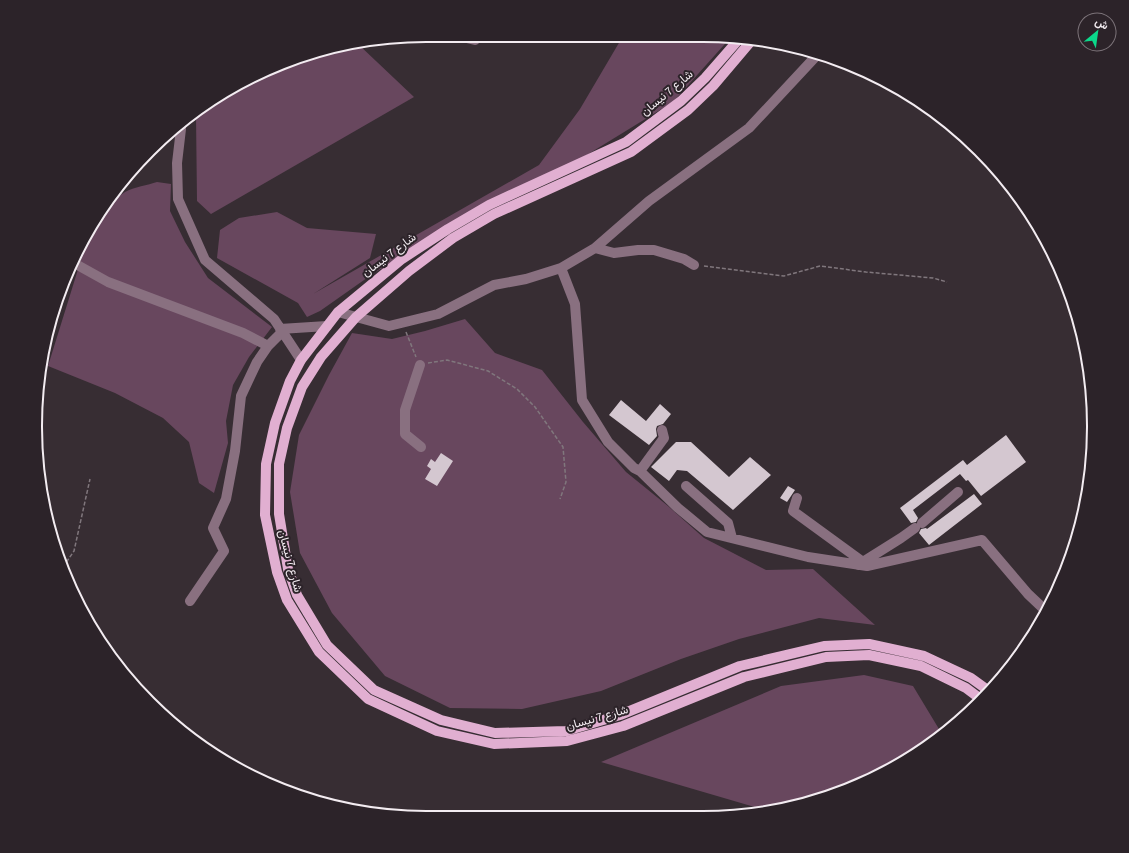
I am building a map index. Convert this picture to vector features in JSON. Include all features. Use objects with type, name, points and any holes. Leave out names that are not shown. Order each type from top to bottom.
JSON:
[{"type":"main road","name":"شارع 7 نيسان","points":[[735,44],[705,78],[681,101],[626,142],[489,205],[448,229],[402,259],[338,312],[300,360],[290,381],[276,423],[266,464],[265,515],[277,572],[287,600],[319,652],[368,699],[437,730],[494,744],[567,742],[624,726],[744,677],[826,657],[869,655],[921,666],[966,688],[976,696]]},
{"type":"main road","name":"شارع 7 نيسان","points":[[748,45],[713,86],[688,110],[631,152],[494,214],[453,238],[409,271],[356,317],[321,357],[302,387],[287,428],[279,464],[279,514],[288,569],[297,596],[327,645],[374,690],[441,720],[495,733],[566,731],[620,715],[740,666],[824,646],[869,644],[924,656],[971,678],[984,688]]},
{"type":"street","points":[[338,312],[389,326],[438,314],[494,285],[526,279],[561,268],[595,248],[649,200],[749,128],[814,58]]},
{"type":"street","points":[[181,130],[177,163],[178,199],[205,260],[274,319],[300,360]]},
{"type":"street","points":[[595,248],[614,253],[654,250],[684,259],[694,265]]},
{"type":"street","points":[[78,265],[108,282],[243,333],[268,346]]},
{"type":"street","points":[[561,268],[575,304],[582,400],[608,442],[634,468],[707,532],[808,557],[861,563],[919,525],[958,492]]},
{"type":"street","points":[[190,602],[224,551],[213,528],[226,499],[235,451],[241,396],[257,362],[281,330],[327,326]]},
{"type":"street","points":[[420,365],[405,410],[405,434],[421,447]]},
{"type":"street","points":[[640,472],[664,438],[662,430]]},
{"type":"street","points":[[686,486],[728,524],[732,538]]},
{"type":"street","points":[[797,498],[793,511],[867,566],[982,540],[1028,594],[1042,607]]},
{"type":"path","points":[[694,265],[784,276],[820,266],[933,278],[947,282]]},
{"type":"path","points":[[402,323],[420,365],[447,360],[488,372],[517,389],[535,407],[563,447],[566,482],[560,499]]},
{"type":"path","points":[[67,562],[74,550],[90,479]]},
{"type":"shaded area","points":[[619,42],[726,43],[673,102],[559,172],[468,217],[374,273],[320,311],[307,317],[298,303],[217,258],[220,230],[239,218],[277,212],[307,228],[376,234],[370,258],[313,294],[539,165],[580,109]]},
{"type":"shaded area","points":[[362,47],[414,97],[211,214],[197,201],[196,118],[256,82],[303,62]]},
{"type":"shaded area","points":[[157,182],[171,184],[170,211],[185,242],[208,278],[272,327],[249,357],[233,385],[226,421],[228,443],[214,493],[199,483],[189,442],[163,418],[115,393],[48,366],[82,255],[118,197],[133,189]]},
{"type":"shaded area","points":[[465,319],[495,353],[542,370],[583,422],[626,472],[704,538],[766,570],[813,569],[875,625],[819,618],[739,639],[681,659],[601,691],[522,709],[450,708],[385,676],[332,613],[300,553],[290,492],[299,435],[352,333],[392,339]]},
{"type":"shaded area","points":[[864,675],[913,686],[940,730],[895,759],[850,782],[802,798],[756,808],[601,762],[781,686]]},
{"type":"building","points":[[621,400],[646,421],[660,404],[671,414],[663,424],[657,426],[657,436],[649,445],[609,415]]},
{"type":"building","points":[[1006,435],[1026,462],[981,496],[968,480],[966,481],[960,474],[913,510],[918,518],[916,522],[911,523],[900,508],[963,460],[967,465]]},
{"type":"building","points":[[676,442],[691,442],[729,477],[750,457],[771,475],[733,510],[687,471],[677,470],[669,481],[651,467]]},
{"type":"building","points":[[441,453],[453,461],[437,486],[425,479],[431,469],[427,466],[431,459],[435,462]]},
{"type":"building","points":[[788,486],[795,490],[787,502],[780,498]]},
{"type":"building","points":[[974,494],[982,504],[929,545],[919,533],[921,529],[927,529]]}]
